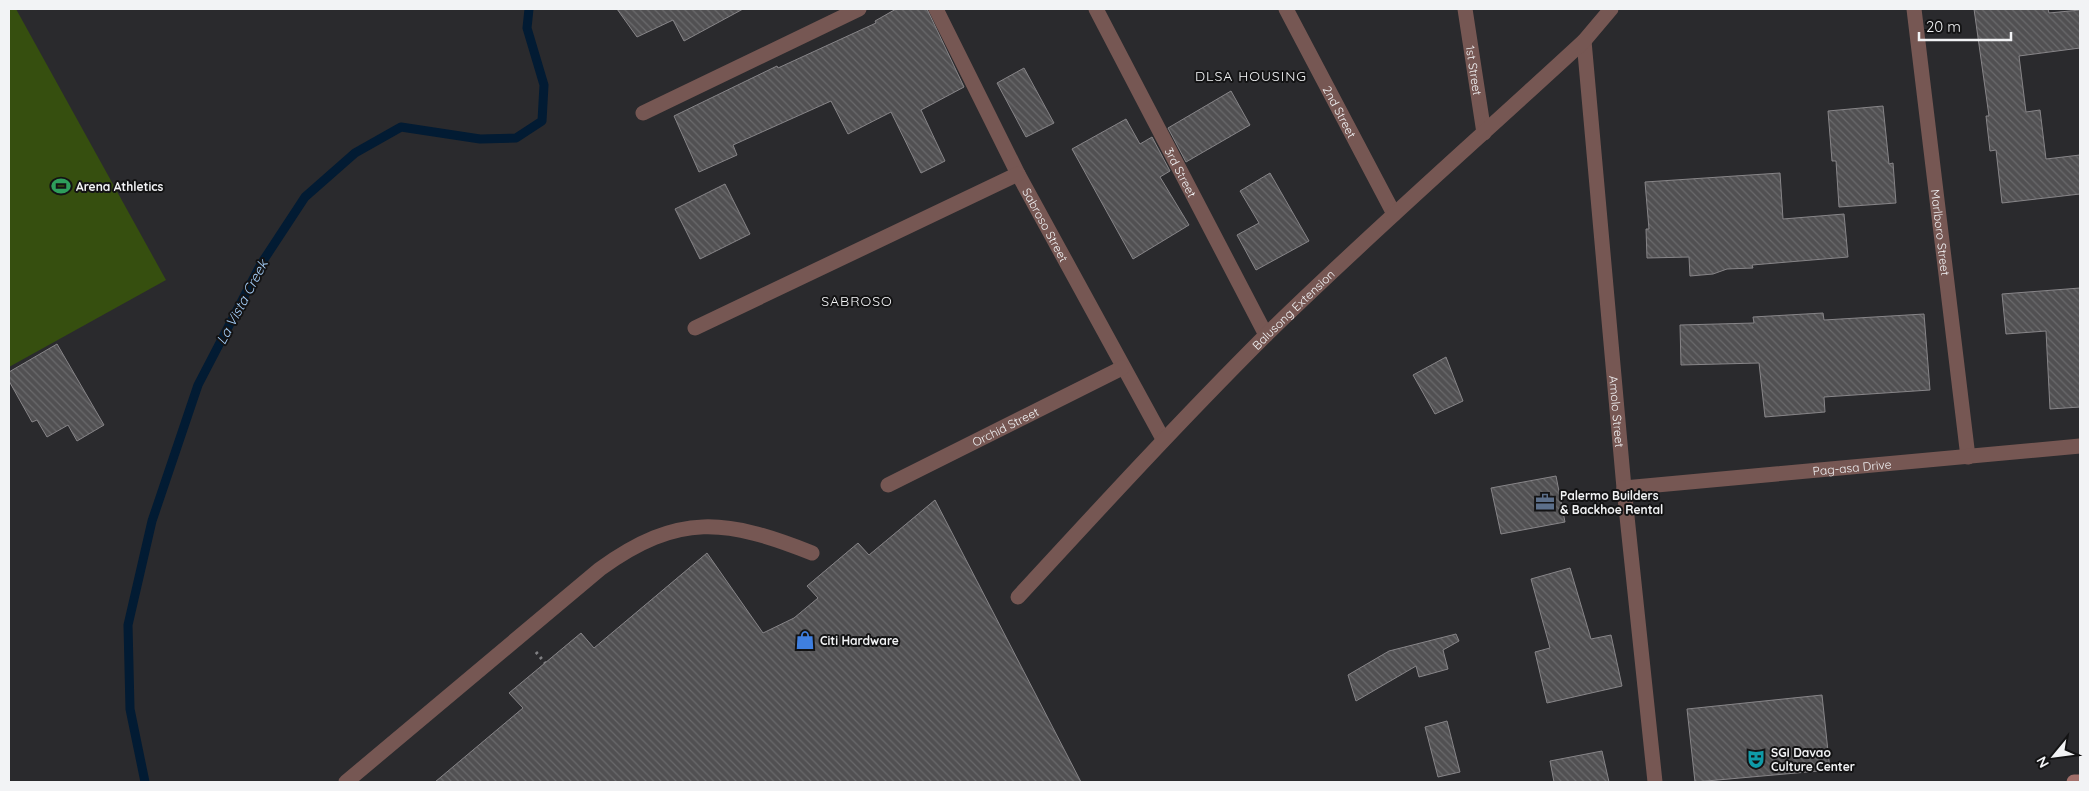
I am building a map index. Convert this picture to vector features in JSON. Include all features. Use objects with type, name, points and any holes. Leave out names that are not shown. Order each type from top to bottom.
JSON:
[{"type":"street","points":[[643,113],[859,9]]},
{"type":"street","name":"Sabroso Street","points":[[936,9],[1018,174],[1122,368],[1163,439]]},
{"type":"street","name":"3rd Street","points":[[1096,9],[1266,335]]},
{"type":"street","name":"2nd Street","points":[[1286,9],[1394,214]]},
{"type":"street","name":"1st Street","points":[[1464,9],[1484,133]]},
{"type":"street","name":"Balusong Extension","points":[[1018,597],[1163,439],[1266,335],[1394,214],[1584,41],[1611,9]]},
{"type":"street","name":"Marlboro Street","points":[[1914,9],[1968,456]]},
{"type":"street","name":"Amolo Street","points":[[1584,41],[1624,488],[1655,782]]},
{"type":"street","points":[[695,328],[1018,174]]},
{"type":"street","name":"Orchid Street","points":[[888,484],[1122,368]]},
{"type":"street","name":"Pag-asa Drive","points":[[1624,488],[2080,446]]},
{"type":"street","points":[[346,782],[600,569],[624,552],[649,539],[684,528],[729,526],[772,537],[812,553]]},
{"type":"street","points":[[2074,782],[2080,782]]},
{"type":"green space","name":"Arena Athletics","points":[[9,9],[16,9],[166,280],[9,367]]},
{"type":"building","points":[[617,9],[743,9],[684,41],[673,20],[637,37]]},
{"type":"building","points":[[896,9],[927,9],[964,87],[921,110],[945,161],[921,173],[891,112],[848,134],[831,101],[733,145],[737,155],[699,172],[674,116],[777,66],[778,68],[876,23],[875,21]]},
{"type":"building","points":[[1974,9],[2048,9],[2049,13],[2080,10],[2080,48],[2019,56],[2026,112],[2040,110],[2046,159],[2080,155],[2080,194],[2002,203],[1996,150],[1990,151],[1986,116],[1989,116]]},
{"type":"building","points":[[1024,68],[1054,123],[1026,137],[997,83]]},
{"type":"building","points":[[1231,91],[1250,125],[1186,162],[1168,128]]},
{"type":"building","points":[[1883,106],[1889,164],[1893,163],[1896,203],[1839,207],[1836,161],[1832,161],[1828,111]]},
{"type":"building","points":[[1126,119],[1140,144],[1152,137],[1170,171],[1160,177],[1189,225],[1133,259],[1072,149]]},
{"type":"building","points":[[1270,173],[1309,241],[1256,270],[1237,235],[1259,223],[1240,191]]},
{"type":"building","points":[[1780,173],[1783,219],[1844,214],[1848,257],[1752,265],[1753,268],[1727,269],[1713,274],[1690,276],[1689,257],[1647,258],[1646,229],[1649,229],[1645,182]]},
{"type":"building","points":[[725,184],[750,234],[700,259],[675,209]]},
{"type":"building","points":[[2080,288],[2080,407],[2050,409],[2046,331],[2006,334],[2002,294]]},
{"type":"building","points":[[1823,313],[1824,320],[1924,314],[1930,390],[1824,397],[1825,412],[1765,417],[1759,363],[1681,365],[1680,325],[1754,323],[1753,317]]},
{"type":"building","points":[[57,344],[104,425],[77,441],[68,425],[47,437],[37,420],[32,422],[9,381],[9,372]]},
{"type":"building","points":[[1446,357],[1463,401],[1435,414],[1413,375]]},
{"type":"building","points":[[1556,476],[1565,522],[1501,534],[1491,488]]},
{"type":"building","name":"Citi Hardware","points":[[935,500],[1081,782],[435,782],[523,708],[509,693],[581,633],[594,648],[707,553],[763,633],[794,618],[818,598],[807,586],[858,543],[869,555]]},
{"type":"building","points":[[1570,568],[1591,639],[1611,635],[1622,686],[1547,703],[1535,652],[1550,648],[1531,579]]},
{"type":"building","points":[[1456,634],[1459,641],[1443,650],[1448,669],[1419,677],[1416,666],[1356,701],[1348,675],[1389,651]]},
{"type":"building","points":[[1822,695],[1830,770],[1695,782],[1687,709]]},
{"type":"building","points":[[1447,721],[1460,772],[1438,777],[1425,727]]},
{"type":"building","points":[[1602,751],[1609,782],[1554,782],[1550,761]]},
{"type":"waterway","name":"La Vista Creek","points":[[145,782],[130,709],[128,625],[152,521],[198,385],[261,264],[305,197],[355,153],[401,127],[480,139],[516,138],[542,121],[544,85],[527,28],[529,9]]},
{"type":"place","name":"Arena Athletics","points":[[61,186]]},
{"type":"place","name":"Palermo Builders & Backhoe Rental","points":[[1545,502]]},
{"type":"place","name":"Citi Hardware","points":[[805,640]]},
{"type":"place","name":"SGI Davao Culture Center","points":[[1756,759]]},
{"type":"district","name":"DLSA HOUSING","points":[[1251,76]]},
{"type":"district","name":"SABROSO","points":[[857,301]]}]
